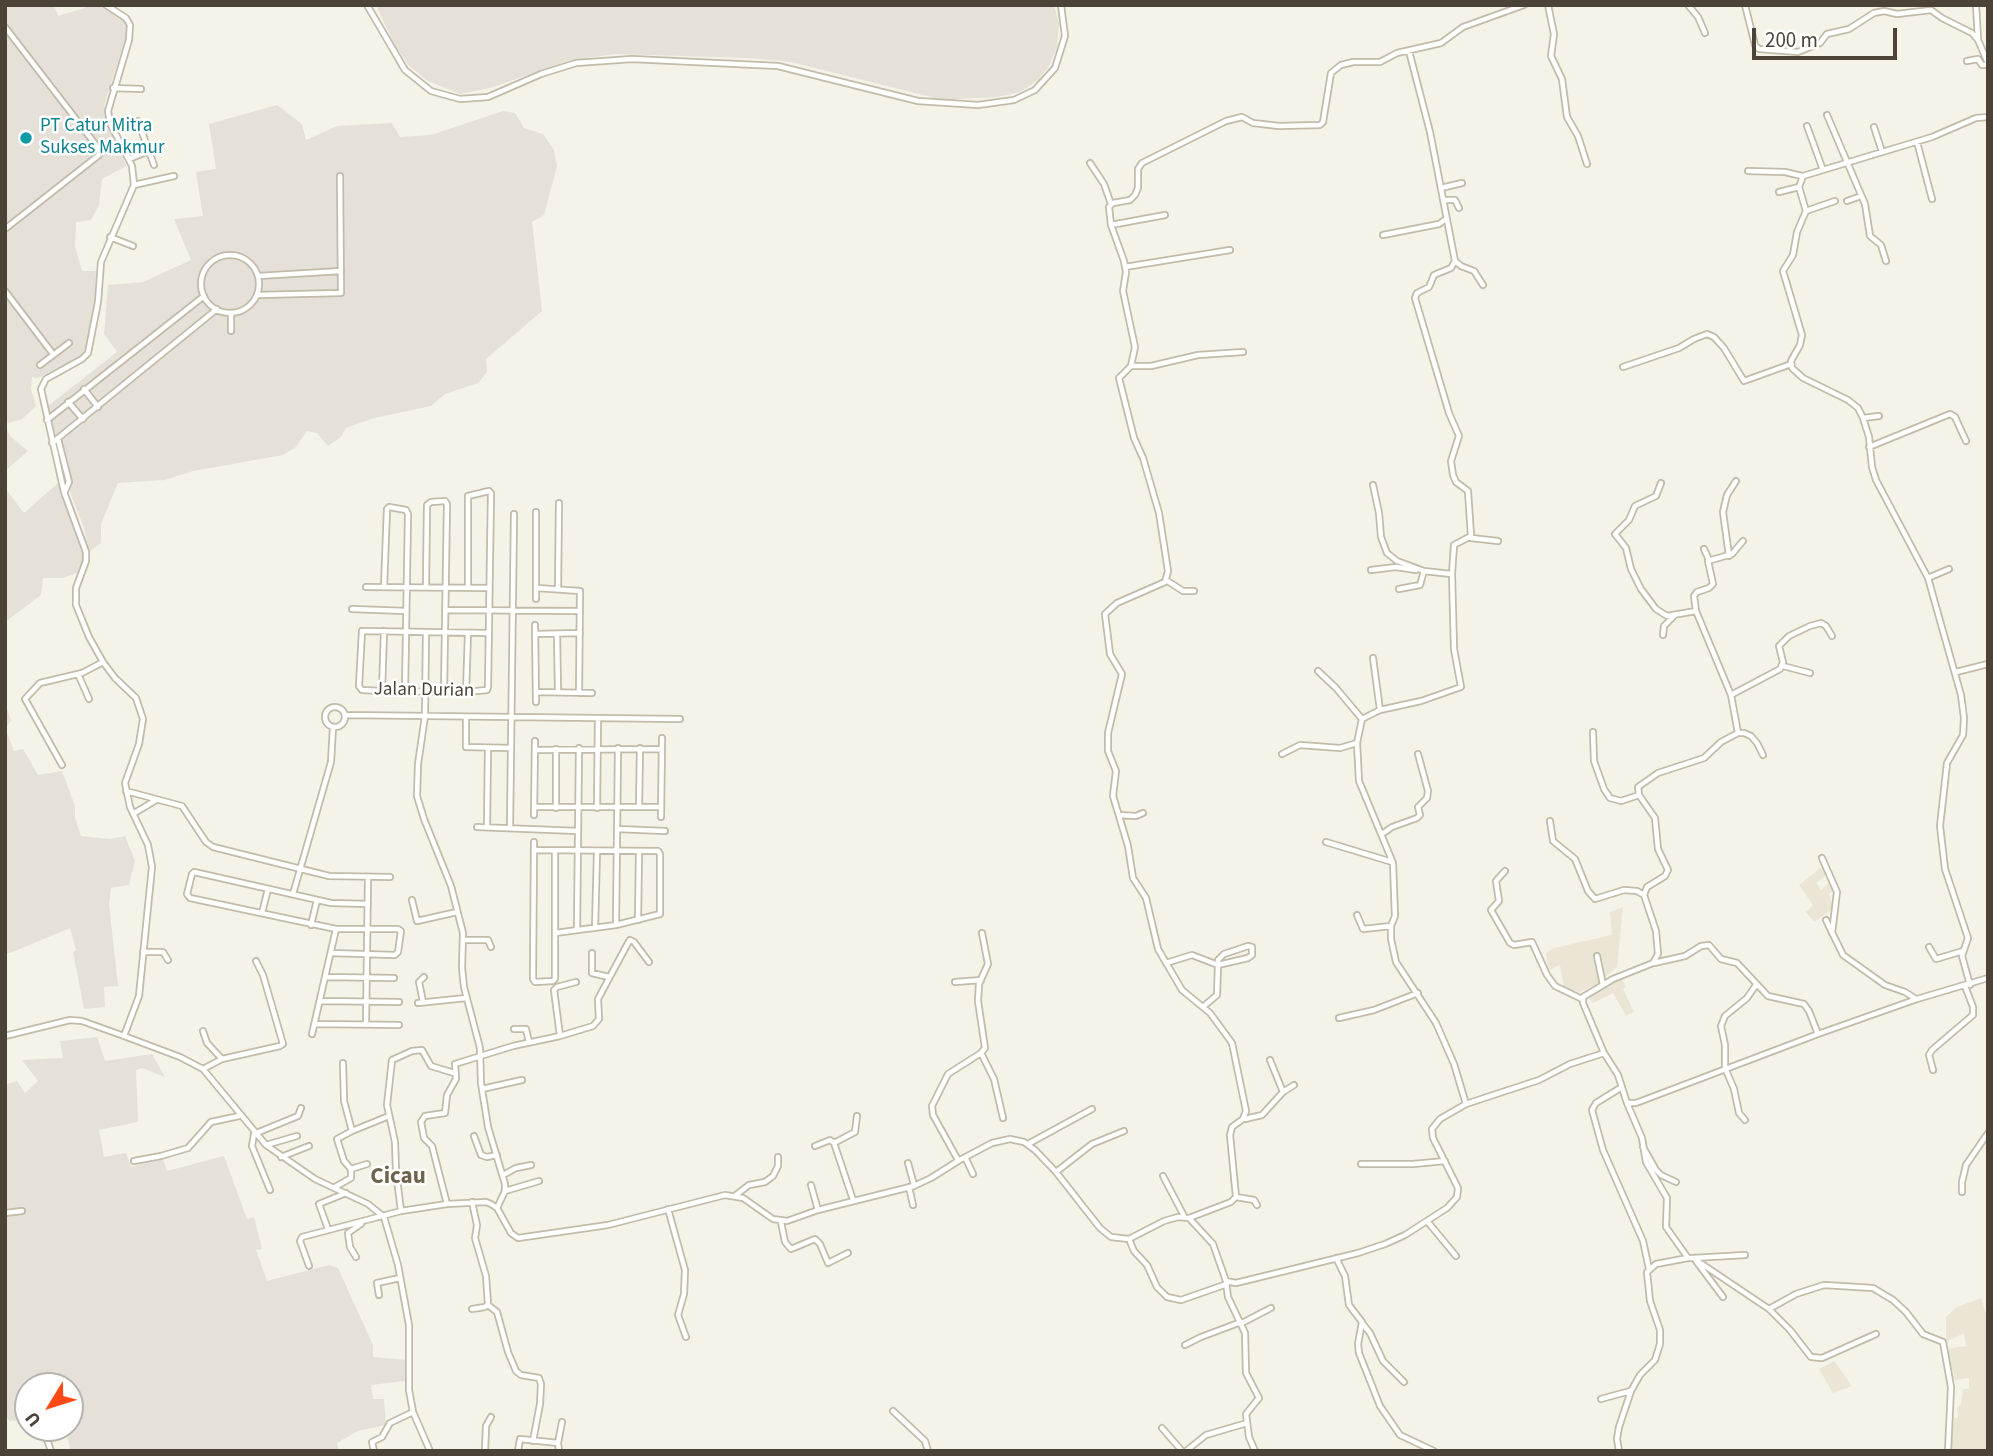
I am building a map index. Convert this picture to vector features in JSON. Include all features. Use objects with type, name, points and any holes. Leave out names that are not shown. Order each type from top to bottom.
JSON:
[{"type":"street","points":[[106,5],[126,18],[131,30],[113,88],[108,116],[129,159],[134,185],[110,237],[100,268],[98,302],[88,353],[46,379],[42,384],[41,397],[64,492],[86,552],[75,599],[89,636],[103,662],[136,698],[143,719],[139,744],[126,777],[126,791],[133,814],[146,838],[152,864],[138,1001],[124,1036]]},
{"type":"street","points":[[367,5],[405,70],[431,92],[460,99],[488,97],[541,74],[576,63],[632,60],[778,66],[918,101],[978,105],[1014,100],[1035,90],[1055,68],[1065,36],[1060,5]]},
{"type":"street","points":[[1111,204],[1127,201],[1135,195],[1138,188],[1138,169],[1142,163],[1226,121],[1242,117],[1253,123],[1316,127],[1323,122],[1331,73],[1334,69],[1353,62],[1380,62],[1397,53],[1441,43],[1463,27],[1524,5]]},
{"type":"street","points":[[1548,5],[1554,34],[1551,57],[1562,79],[1567,117],[1578,136],[1587,164]]},
{"type":"street","points":[[1688,5],[1698,17],[1705,33]]},
{"type":"street","points":[[1745,5],[1756,48],[1796,52],[1819,43],[1825,35],[1849,29],[1883,8],[1898,14],[1933,10],[1942,18],[1972,33],[1978,40],[1988,64],[1982,65],[1978,59],[1967,61]]},
{"type":"street","points":[[1976,5],[1978,40]]},
{"type":"street","points":[[5,229],[99,155],[99,149],[6,30]]},
{"type":"street","points":[[1409,51],[1423,103],[1455,261],[1474,271],[1483,285]]},
{"type":"street","points":[[113,88],[141,89]]},
{"type":"street","points":[[1828,115],[1865,204],[1870,236],[1881,245],[1886,261]]},
{"type":"street","points":[[1748,171],[1784,172],[1803,176],[1917,142],[1972,120],[1988,117]]},
{"type":"street","points":[[138,121],[154,165]]},
{"type":"street","points":[[1807,126],[1823,170]]},
{"type":"street","points":[[1874,127],[1882,152]]},
{"type":"street","points":[[1917,142],[1932,199]]},
{"type":"street","points":[[129,159],[149,151]]},
{"type":"street","points":[[1090,163],[1104,184],[1111,204],[1111,225],[1125,267],[1123,292],[1135,347],[1131,366],[1119,378],[1133,434],[1159,513],[1165,540],[1168,571],[1166,580]]},
{"type":"street","points":[[134,185],[174,176]]},
{"type":"street","points":[[257,295],[340,294],[340,176]]},
{"type":"street","points":[[1623,367],[1679,348],[1694,338],[1707,334],[1718,340],[1744,381],[1791,364],[1802,335],[1783,271],[1793,255],[1797,232],[1805,211],[1799,187],[1803,176]]},
{"type":"street","points":[[1441,188],[1462,183]]},
{"type":"street","points":[[1779,192],[1799,187]]},
{"type":"street","points":[[1847,201],[1861,197]]},
{"type":"street","points":[[1443,200],[1455,200],[1459,208]]},
{"type":"street","points":[[1805,211],[1835,201]]},
{"type":"street","points":[[1111,225],[1165,215]]},
{"type":"street","points":[[1382,234],[1439,224],[1446,219]]},
{"type":"street","points":[[110,237],[133,246]]},
{"type":"street","points":[[1125,267],[1230,250]]},
{"type":"street","points":[[235,255],[244,258],[258,276],[257,295],[249,306],[231,313],[217,309],[204,296],[204,272],[212,261],[221,257],[235,255]]},
{"type":"street","points":[[1455,261],[1451,268],[1434,275],[1429,287],[1417,293],[1415,298],[1449,413],[1459,436],[1451,462],[1455,481],[1468,491],[1470,538]]},
{"type":"street","points":[[258,276],[341,271]]},
{"type":"street","points":[[5,290],[53,354]]},
{"type":"street","points":[[46,421],[204,296]]},
{"type":"street","points":[[52,444],[217,309]]},
{"type":"street","points":[[231,313],[231,331]]},
{"type":"street","points":[[40,365],[69,343]]},
{"type":"street","points":[[1131,366],[1151,366],[1198,355],[1243,352]]},
{"type":"street","points":[[1791,364],[1803,378],[1853,404],[1863,418],[1877,484],[1887,497],[1927,578],[1963,706],[1964,730],[1947,763],[1940,826],[1945,869],[1968,938],[1963,958],[1973,1015],[1932,1050],[1929,1055],[1933,1070]]},
{"type":"street","points":[[84,389],[98,407]]},
{"type":"street","points":[[68,402],[83,419]]},
{"type":"street","points":[[1870,447],[1950,414],[1955,417],[1966,441]]},
{"type":"street","points":[[1863,418],[1879,416]]},
{"type":"street","points":[[58,439],[69,482],[64,492]]},
{"type":"street","points":[[1729,556],[1723,512],[1727,495],[1736,481]]},
{"type":"street","points":[[1661,483],[1656,496],[1635,506],[1629,520],[1615,534],[1626,548],[1634,576],[1646,597],[1662,614],[1674,616],[1696,611]]},
{"type":"street","points":[[1373,485],[1385,548],[1394,559],[1422,571]]},
{"type":"street","points":[[382,691],[384,631],[489,633],[489,491],[468,496],[468,587]]},
{"type":"street","points":[[426,587],[428,505],[431,502],[445,501],[444,691]]},
{"type":"street","points":[[558,589],[559,503]]},
{"type":"street","points":[[384,587],[389,507],[406,510],[408,514],[405,691]]},
{"type":"street","points":[[536,512],[536,599]]},
{"type":"street","points":[[510,827],[514,514]]},
{"type":"street","points":[[1466,1104],[1448,1051],[1418,993],[1396,961],[1391,926],[1395,916],[1393,863],[1361,788],[1357,743],[1358,727],[1362,719],[1380,710],[1421,701],[1461,687],[1454,649],[1454,545],[1470,538],[1498,541]]},
{"type":"street","points":[[1709,560],[1729,556],[1740,548],[1743,541]]},
{"type":"street","points":[[1704,549],[1709,560],[1707,565],[1713,584],[1695,593],[1696,611],[1731,695],[1738,733]]},
{"type":"street","points":[[1371,570],[1396,567],[1452,574]]},
{"type":"street","points":[[1927,578],[1949,569]]},
{"type":"street","points":[[1399,589],[1420,585],[1422,571]]},
{"type":"street","points":[[1166,580],[1183,591],[1194,591]]},
{"type":"street","points":[[1166,580],[1117,603],[1107,611],[1104,618],[1110,654],[1122,674],[1107,750],[1116,771],[1113,796],[1133,878],[1146,898],[1155,943],[1186,994],[1204,1006],[1233,1043],[1246,1111],[1243,1119]]},
{"type":"street","points":[[366,587],[489,588]]},
{"type":"street","points":[[537,588],[579,589],[579,692]]},
{"type":"street","points":[[352,609],[406,611]]},
{"type":"street","points":[[445,610],[580,611]]},
{"type":"street","points":[[1662,635],[1664,626],[1674,616]]},
{"type":"street","points":[[1783,666],[1779,646],[1789,636],[1821,623],[1832,636]]},
{"type":"street","points":[[535,625],[536,702]]},
{"type":"street","name":"Jalan Durian","points":[[384,631],[361,633],[360,688],[382,691],[487,690],[489,633]]},
{"type":"street","points":[[426,632],[425,716],[418,764],[417,796],[452,886],[463,940],[462,968],[466,998],[481,1056],[482,1089],[488,1127],[503,1175],[505,1191],[497,1208]]},
{"type":"street","points":[[466,692],[468,633]]},
{"type":"street","points":[[535,634],[580,634]]},
{"type":"street","points":[[557,634],[558,692]]},
{"type":"street","points":[[1373,658],[1380,710]]},
{"type":"street","points":[[62,765],[25,699],[40,683],[78,674],[103,662]]},
{"type":"street","points":[[1955,672],[1988,664]]},
{"type":"street","points":[[1731,695],[1783,666],[1810,673]]},
{"type":"street","points":[[1318,671],[1362,719]]},
{"type":"street","points":[[78,674],[89,699]]},
{"type":"street","points":[[536,692],[592,693]]},
{"type":"street","points":[[339,707],[345,715],[341,725],[333,727],[326,723],[324,718],[328,708],[339,707]]},
{"type":"street","points":[[345,715],[680,719]]},
{"type":"street","points":[[466,717],[466,747],[511,748]]},
{"type":"street","points":[[597,808],[598,718]]},
{"type":"street","points":[[293,894],[331,762],[333,727]]},
{"type":"street","points":[[1593,732],[1594,761],[1610,798],[1622,801],[1639,795]]},
{"type":"street","points":[[1653,963],[1659,946],[1644,895],[1647,887],[1665,876],[1668,870],[1658,849],[1655,818],[1639,795],[1638,787],[1650,777],[1704,758],[1738,733],[1751,736],[1758,743],[1763,755]]},
{"type":"street","points":[[661,817],[662,738]]},
{"type":"street","points":[[534,815],[535,741]]},
{"type":"street","points":[[1282,754],[1300,745],[1340,748],[1357,743]]},
{"type":"street","points":[[487,826],[488,748]]},
{"type":"street","points":[[577,929],[579,748]]},
{"type":"street","points":[[616,925],[618,748]]},
{"type":"street","points":[[639,807],[640,748]]},
{"type":"street","points":[[556,749],[556,808]]},
{"type":"street","points":[[535,750],[662,749]]},
{"type":"street","points":[[1382,834],[1420,815],[1418,807],[1427,798],[1428,791],[1418,754]]},
{"type":"street","points":[[126,791],[185,808],[212,847],[329,876],[390,877]]},
{"type":"street","points":[[133,814],[157,800]]},
{"type":"street","points":[[534,807],[661,807]]},
{"type":"street","points":[[1119,816],[1136,816],[1143,813]]},
{"type":"street","points":[[1550,821],[1553,841],[1575,859],[1591,896],[1599,900],[1628,890],[1644,895]]},
{"type":"street","points":[[477,827],[578,831]]},
{"type":"street","points":[[617,829],[665,831]]},
{"type":"street","points":[[534,842],[533,979],[544,982],[555,979],[555,851]]},
{"type":"street","points":[[1326,842],[1393,863]]},
{"type":"street","points":[[534,850],[660,853],[660,914],[616,925],[555,933]]},
{"type":"street","points":[[595,928],[597,852]]},
{"type":"street","points":[[638,920],[639,852]]},
{"type":"street","points":[[1822,858],[1838,892],[1832,934]]},
{"type":"street","points":[[1505,871],[1496,881],[1500,901],[1491,910],[1510,943],[1514,945],[1532,942],[1555,986],[1582,999],[1604,1053],[1610,1059],[1622,1087],[1642,1138],[1646,1162],[1667,1198],[1665,1227],[1723,1297]]},
{"type":"street","points":[[331,954],[397,954],[402,933],[398,929],[336,929],[311,925],[190,898],[187,894],[192,874],[194,872],[338,904],[368,904]]},
{"type":"street","points":[[366,1024],[368,877]]},
{"type":"street","points":[[262,913],[268,889]]},
{"type":"street","points":[[311,925],[317,900]]},
{"type":"street","points":[[412,900],[417,921],[457,912]]},
{"type":"street","points":[[1357,915],[1363,929],[1391,926]]},
{"type":"street","points":[[1826,920],[1843,955],[1889,988],[1905,992],[1917,999]]},
{"type":"street","points":[[312,1034],[336,929]]},
{"type":"street","points":[[958,1161],[933,1115],[932,1106],[948,1074],[981,1053],[985,1044],[978,1006],[981,979],[988,964],[982,933]]},
{"type":"street","points":[[463,940],[488,940],[491,947]]},
{"type":"street","points":[[447,1204],[432,1146],[426,1141],[421,1122],[425,1116],[445,1113],[448,1093],[456,1079],[454,1068],[457,1062],[596,1024],[599,1017],[598,999],[630,940],[649,962]]},
{"type":"street","points":[[1582,999],[1603,985],[1653,963],[1685,956],[1705,944],[1713,947],[1716,956],[1721,959],[1737,963],[1755,986],[1773,998],[1791,999],[1804,1004],[1810,1011],[1818,1034]]},
{"type":"street","points":[[1166,963],[1192,956],[1217,965],[1252,955],[1252,947],[1229,951],[1219,957],[1217,965],[1218,991],[1204,1006]]},
{"type":"street","points":[[1929,947],[1936,959],[1964,951]]},
{"type":"street","points":[[143,952],[163,952],[169,960]]},
{"type":"street","points":[[592,953],[592,973],[609,978]]},
{"type":"street","points":[[1597,956],[1603,985]]},
{"type":"street","points":[[203,1069],[222,1059],[283,1044],[263,975],[256,961]]},
{"type":"street","points":[[326,977],[394,978]]},
{"type":"street","points":[[424,978],[419,982],[420,1002],[466,998]]},
{"type":"street","points":[[1628,1103],[1643,1101],[1725,1068],[1917,999],[1988,978]]},
{"type":"street","points":[[954,982],[981,979]]},
{"type":"street","points":[[560,1036],[554,990],[576,982]]},
{"type":"street","points":[[1745,1119],[1739,1113],[1734,1089],[1725,1068],[1722,1022],[1755,986]]},
{"type":"street","points":[[1339,1018],[1374,1010],[1418,993]]},
{"type":"street","points":[[320,1001],[399,1002]]},
{"type":"street","points":[[5,1036],[74,1020],[180,1057],[203,1069],[254,1134],[280,1157],[315,1179],[373,1207],[384,1217],[409,1325],[409,1390],[413,1412],[430,1451]]},
{"type":"street","points":[[315,1024],[399,1025]]},
{"type":"street","points":[[514,1029],[526,1029],[529,1042]]},
{"type":"street","points":[[203,1031],[207,1043],[222,1059]]},
{"type":"street","points":[[401,1212],[395,1142],[389,1116],[392,1060],[422,1050],[431,1066],[455,1073]]},
{"type":"street","points":[[981,1053],[994,1079],[1003,1118]]},
{"type":"street","points":[[1129,1239],[1157,1287],[1167,1297],[1181,1300],[1226,1282],[1236,1283],[1385,1244],[1447,1208],[1457,1197],[1458,1188],[1433,1138],[1432,1129],[1440,1119],[1466,1104],[1539,1080],[1570,1064],[1604,1053]]},
{"type":"street","points":[[1270,1060],[1283,1092]]},
{"type":"street","points":[[343,1063],[344,1101],[352,1131]]},
{"type":"street","points":[[482,1089],[522,1080]]},
{"type":"street","points":[[1236,1197],[1230,1135],[1233,1125],[1243,1119],[1262,1115],[1283,1092],[1294,1085]]},
{"type":"street","points":[[1619,1451],[1619,1427],[1630,1391],[1640,1375],[1656,1360],[1660,1344],[1660,1330],[1650,1301],[1646,1277],[1649,1269],[1643,1241],[1603,1150],[1592,1110],[1596,1103],[1622,1087]]},
{"type":"street","points":[[254,1134],[298,1116],[301,1108]]},
{"type":"street","points":[[1028,1144],[1092,1110]]},
{"type":"street","points":[[134,1161],[188,1148],[211,1122],[239,1116]]},
{"type":"street","points":[[334,1187],[351,1178],[351,1168],[345,1161],[337,1139],[389,1116]]},
{"type":"street","points":[[834,1143],[855,1132],[857,1116]]},
{"type":"street","points":[[1056,1172],[1092,1143],[1124,1130]]},
{"type":"street","points":[[1962,1192],[1966,1165],[1988,1133]]},
{"type":"street","points":[[254,1134],[252,1146],[270,1189]]},
{"type":"street","points":[[266,1146],[297,1136]]},
{"type":"street","points":[[474,1136],[481,1156],[497,1156]]},
{"type":"street","points":[[309,1266],[300,1238],[401,1212],[447,1204],[486,1202],[497,1208],[511,1233],[518,1238],[608,1225],[725,1195],[736,1195],[765,1215],[781,1222],[911,1186],[1002,1140],[1015,1139],[1028,1144],[1056,1172],[1104,1232],[1111,1237],[1129,1239],[1154,1225],[1231,1202],[1236,1197]]},
{"type":"street","points":[[815,1146],[830,1140],[834,1143],[853,1200]]},
{"type":"street","points":[[280,1157],[309,1146]]},
{"type":"street","points":[[1643,1146],[1656,1170],[1676,1182]]},
{"type":"street","points":[[736,1195],[749,1185],[765,1182],[773,1176],[779,1157]]},
{"type":"street","points":[[965,1157],[973,1174]]},
{"type":"street","points":[[1361,1164],[1445,1161]]},
{"type":"street","points":[[908,1163],[913,1205]]},
{"type":"street","points":[[351,1168],[367,1164]]},
{"type":"street","points":[[503,1175],[516,1168],[531,1165]]},
{"type":"street","points":[[1163,1176],[1186,1217],[1213,1244],[1226,1282],[1228,1297],[1242,1322],[1247,1345],[1246,1373],[1259,1398],[1259,1401],[1247,1410],[1247,1423],[1255,1451]]},
{"type":"street","points":[[505,1191],[539,1181]]},
{"type":"street","points":[[811,1185],[818,1210]]},
{"type":"street","points":[[328,1229],[319,1204],[346,1193]]},
{"type":"street","points":[[1236,1197],[1254,1200],[1257,1205]]},
{"type":"street","points":[[471,1202],[477,1226],[475,1237],[486,1276],[488,1305]]},
{"type":"street","points":[[668,1209],[685,1270],[684,1294],[678,1315],[686,1338]]},
{"type":"street","points":[[5,1213],[22,1211]]},
{"type":"street","points":[[356,1257],[348,1233],[366,1221]]},
{"type":"street","points":[[1427,1221],[1456,1256]]},
{"type":"street","points":[[781,1222],[785,1242],[791,1249],[814,1239],[820,1244],[828,1263],[848,1253]]},
{"type":"street","points":[[1649,1269],[1656,1264],[1692,1258],[1745,1255]]},
{"type":"street","points":[[1336,1258],[1345,1276],[1349,1305],[1370,1333],[1383,1361],[1404,1382]]},
{"type":"street","points":[[1692,1258],[1769,1309],[1816,1360],[1875,1334]]},
{"type":"street","points":[[379,1295],[377,1283],[400,1278]]},
{"type":"street","points":[[1769,1309],[1796,1294],[1824,1285],[1873,1288],[1893,1300],[1923,1334],[1943,1342],[1951,1387],[1948,1451]]},
{"type":"street","points":[[472,1309],[488,1305],[498,1312],[508,1352],[516,1371],[521,1376],[539,1378],[540,1404],[533,1441]]},
{"type":"street","points":[[1185,1345],[1271,1308]]},
{"type":"street","points":[[1362,1322],[1357,1344],[1380,1406],[1400,1435],[1434,1451]]},
{"type":"street","points":[[1601,1399],[1630,1391]]},
{"type":"street","points":[[892,1411],[925,1441],[928,1451]]},
{"type":"street","points":[[374,1451],[372,1443],[382,1437],[390,1423],[413,1412]]},
{"type":"street","points":[[485,1451],[486,1426],[491,1417]]},
{"type":"street","points":[[559,1451],[562,1422]]},
{"type":"street","points":[[1162,1428],[1184,1451],[1206,1435],[1247,1423]]},
{"type":"street","points":[[518,1451],[520,1439],[558,1443]]},
{"type":"shaded area","points":[[5,5],[54,5],[58,16],[85,8],[84,5],[103,5],[124,19],[128,31],[104,105],[126,166],[102,179],[99,205],[91,220],[76,222],[75,246],[82,271],[96,271],[94,305],[86,348],[81,356],[38,378],[32,377],[31,389],[36,406],[22,419],[5,424]]},
{"type":"shaded area","points":[[376,5],[1054,5],[1059,24],[1057,47],[1048,68],[1037,81],[1020,92],[997,97],[943,100],[791,62],[614,54],[567,61],[490,88],[460,94],[428,81],[409,66],[394,44]]},
{"type":"shaded area","points":[[277,105],[302,124],[306,140],[337,126],[392,123],[400,137],[431,135],[503,111],[515,113],[524,128],[543,134],[554,150],[557,166],[544,215],[532,222],[542,311],[486,359],[487,372],[478,383],[445,394],[431,406],[374,418],[346,428],[341,437],[328,446],[317,433],[307,431],[296,447],[283,455],[193,471],[165,480],[118,483],[101,524],[101,543],[89,552],[48,406],[117,352],[104,334],[108,285],[143,282],[191,260],[174,219],[203,216],[196,172],[216,169],[209,124]]},
{"type":"shaded area","points":[[5,427],[11,437],[28,451],[5,471]]},
{"type":"shaded area","points":[[59,482],[81,543],[83,561],[77,573],[63,578],[43,578],[41,595],[5,622],[5,488],[24,513]]},
{"type":"shaded area","points":[[5,703],[11,721],[5,728]]},
{"type":"shaded area","points":[[5,728],[14,751],[23,749],[38,775],[62,771],[75,806],[75,818],[81,836],[110,839],[125,836],[135,861],[129,885],[111,888],[109,904],[118,986],[104,987],[105,1007],[84,1009],[73,952],[76,950],[70,928],[5,953]]},
{"type":"shaded area","points":[[1823,866],[1827,874],[1816,883],[1821,890],[1831,881],[1835,889],[1829,894],[1833,909],[1814,922],[1806,912],[1813,905],[1799,885]]},
{"type":"shaded area","points":[[1623,907],[1617,967],[1598,983],[1580,992],[1564,988],[1560,965],[1549,970],[1546,953],[1554,948],[1612,935],[1610,912]]},
{"type":"shaded area","points":[[1621,978],[1634,1012],[1626,1016],[1613,993],[1593,1003],[1588,997]]},
{"type":"shaded area","points":[[97,1037],[105,1061],[152,1054],[165,1077],[142,1068],[136,1070],[138,1122],[99,1130],[104,1157],[126,1153],[131,1167],[163,1159],[167,1171],[224,1156],[247,1219],[254,1217],[262,1249],[256,1250],[267,1281],[329,1265],[338,1268],[373,1345],[373,1357],[406,1360],[405,1381],[371,1385],[373,1399],[384,1399],[386,1425],[358,1431],[337,1443],[339,1451],[71,1451],[68,1442],[84,1442],[84,1372],[14,1372],[14,1421],[10,1421],[5,1416],[5,1085],[17,1081],[25,1093],[38,1081],[22,1060],[63,1058],[60,1041]]},
{"type":"shaded area","points":[[1981,1298],[1988,1320],[1988,1451],[1951,1451],[1954,1419],[1958,1417],[1957,1408],[1961,1404],[1963,1389],[1969,1389],[1969,1378],[1955,1380],[1947,1349],[1966,1346],[1964,1333],[1946,1342],[1946,1317],[1957,1307]]},
{"type":"shaded area","points":[[1834,1361],[1852,1386],[1833,1393],[1819,1369]]},
{"type":"place","name":"PT Catur Mitra Sukses Makmur","points":[[26,138]]},
{"type":"district","name":"Cicau","points":[[398,1178]]}]
